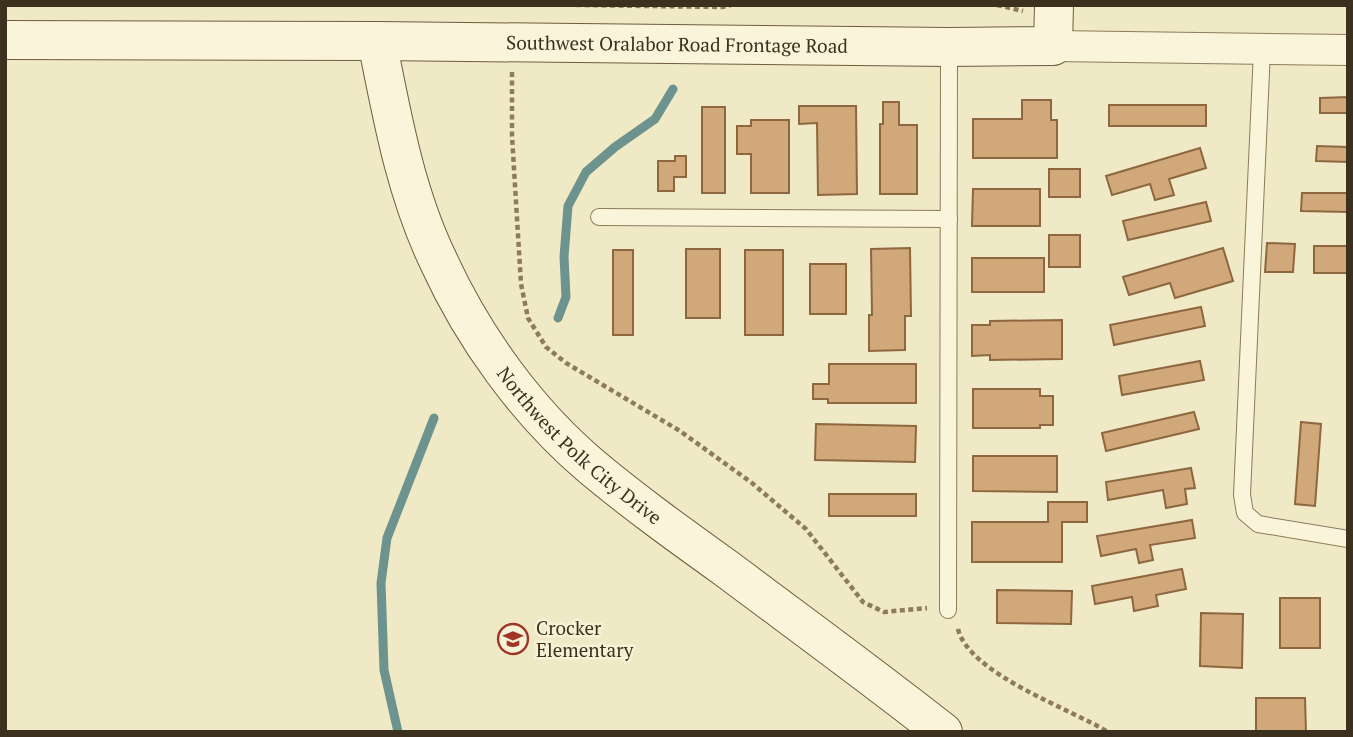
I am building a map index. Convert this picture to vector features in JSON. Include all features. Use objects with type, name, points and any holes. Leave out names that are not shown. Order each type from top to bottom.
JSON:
[{"type":"street","points":[[1053,46],[1054,5]]},
{"type":"street","name":"Southwest Oralabor Road Frontage Road","points":[[5,40],[1348,50]]},
{"type":"street","name":"Northwest Polk City Drive","points":[[377,41],[397,138],[414,200],[443,271],[468,317],[503,370],[544,420],[590,465],[943,732]]},
{"type":"lane","points":[[948,610],[949,47]]},
{"type":"lane","points":[[1262,50],[1242,495],[1245,513],[1258,524],[1348,538]]},
{"type":"lane","points":[[599,217],[949,219]]},
{"type":"path","points":[[576,5],[731,5]]},
{"type":"path","points":[[512,43],[512,136],[521,284],[528,318],[546,347],[566,363],[681,431],[752,483],[806,529],[863,602],[884,612],[925,608],[948,610],[956,619],[958,633],[972,653],[992,670],[1108,732]]},
{"type":"building","points":[[1348,97],[1348,113],[1320,113],[1320,98]]},
{"type":"building","points":[[1022,100],[1051,100],[1051,120],[1057,120],[1057,158],[973,158],[973,119],[1022,119]]},
{"type":"building","points":[[883,102],[899,102],[899,125],[917,125],[917,194],[880,194],[880,124],[883,124]]},
{"type":"building","points":[[1109,105],[1206,105],[1206,126],[1109,126]]},
{"type":"building","points":[[799,106],[856,106],[857,194],[818,195],[817,123],[799,124]]},
{"type":"building","points":[[702,107],[725,107],[725,193],[702,193]]},
{"type":"building","points":[[751,120],[789,120],[789,193],[751,193],[751,154],[737,154],[737,126],[751,126]]},
{"type":"building","points":[[1317,146],[1348,147],[1348,162],[1316,161]]},
{"type":"building","points":[[1200,148],[1206,168],[1169,179],[1174,195],[1155,200],[1150,184],[1112,195],[1106,176]]},
{"type":"building","points":[[675,156],[686,156],[686,177],[674,177],[674,191],[658,191],[658,161],[675,161]]},
{"type":"building","points":[[1049,169],[1080,169],[1080,197],[1049,197]]},
{"type":"building","points":[[973,189],[1040,189],[1040,226],[972,226]]},
{"type":"building","points":[[1302,193],[1348,193],[1348,212],[1301,211]]},
{"type":"building","points":[[1206,202],[1211,221],[1128,240],[1123,221]]},
{"type":"building","points":[[1049,235],[1080,235],[1080,267],[1049,267]]},
{"type":"building","points":[[1267,243],[1295,244],[1293,272],[1265,272]]},
{"type":"building","points":[[1314,246],[1348,246],[1348,273],[1314,273]]},
{"type":"building","points":[[910,248],[911,316],[905,316],[905,350],[869,351],[869,315],[872,315],[871,249]]},
{"type":"building","points":[[1223,248],[1233,281],[1175,298],[1170,283],[1129,295],[1123,277]]},
{"type":"building","points":[[686,249],[720,249],[720,318],[686,318]]},
{"type":"building","points":[[613,250],[633,250],[633,335],[613,335]]},
{"type":"building","points":[[745,250],[783,250],[783,335],[745,335]]},
{"type":"building","points":[[972,258],[1044,258],[1044,292],[972,292]]},
{"type":"building","points":[[810,264],[846,264],[846,314],[810,314]]},
{"type":"building","points":[[1201,307],[1205,326],[1114,345],[1110,325]]},
{"type":"building","points":[[1062,320],[1062,359],[990,360],[990,355],[972,356],[972,325],[990,325],[990,321]]},
{"type":"building","points":[[1200,361],[1204,380],[1122,395],[1119,376]]},
{"type":"building","points":[[829,364],[916,364],[916,403],[828,403],[828,399],[813,399],[813,384],[829,384]]},
{"type":"building","points":[[973,389],[1040,389],[1040,396],[1053,396],[1053,425],[1040,425],[1040,428],[973,428]]},
{"type":"building","points":[[1194,412],[1199,429],[1106,451],[1102,433]]},
{"type":"building","points":[[1301,422],[1321,424],[1315,506],[1295,504]]},
{"type":"building","points":[[816,424],[916,426],[915,462],[815,460]]},
{"type":"building","points":[[973,456],[1057,456],[1057,492],[973,491]]},
{"type":"building","points":[[1191,468],[1195,488],[1185,489],[1187,504],[1166,508],[1163,490],[1108,500],[1106,482]]},
{"type":"building","points":[[829,494],[916,494],[916,516],[829,516]]},
{"type":"building","points":[[1048,502],[1087,502],[1087,522],[1062,522],[1062,562],[972,562],[972,522],[1048,522]]},
{"type":"building","points":[[1192,520],[1195,538],[1150,545],[1153,560],[1139,563],[1136,549],[1101,556],[1097,536]]},
{"type":"building","points":[[1182,569],[1186,589],[1156,595],[1158,606],[1134,611],[1132,597],[1095,604],[1092,586]]},
{"type":"building","points":[[997,590],[1072,591],[1071,624],[997,623]]},
{"type":"building","points":[[1280,598],[1320,598],[1320,648],[1280,648]]},
{"type":"building","points":[[1201,613],[1243,614],[1242,668],[1200,666]]},
{"type":"building","points":[[1256,698],[1305,698],[1306,732],[1256,732]]},
{"type":"waterway","points":[[558,318],[566,297],[564,257],[568,206],[586,172],[615,147],[655,119],[673,89]]},
{"type":"waterway","points":[[398,732],[384,670],[381,583],[387,538],[434,418]]},
{"type":"place","name":"Crocker Elementary","points":[[513,639]]}]
